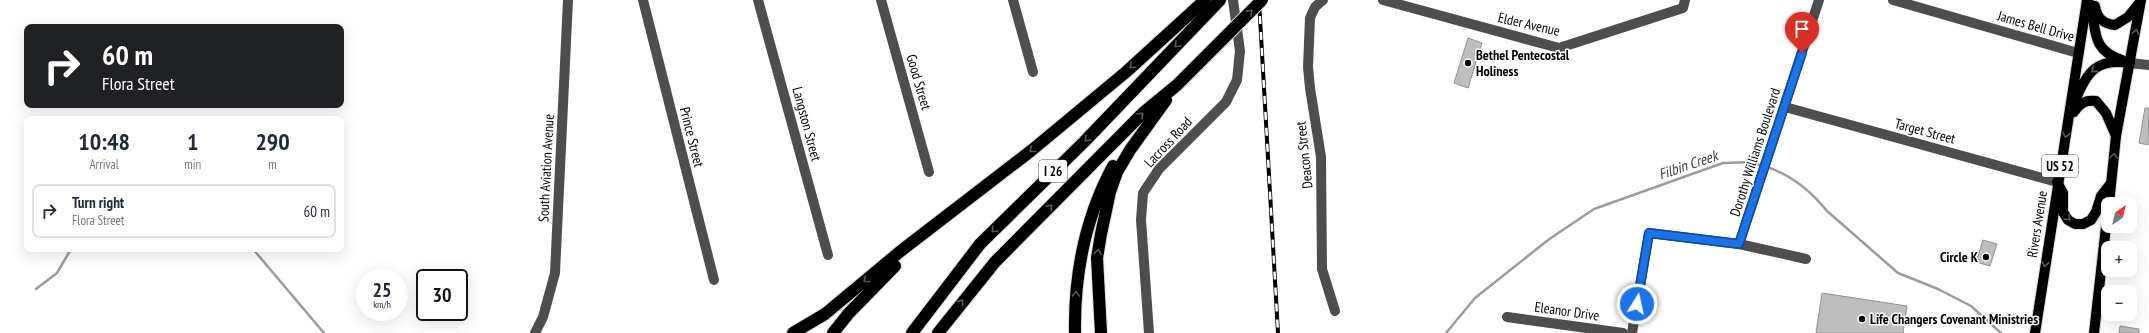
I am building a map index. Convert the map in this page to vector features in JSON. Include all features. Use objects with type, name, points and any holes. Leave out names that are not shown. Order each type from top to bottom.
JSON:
[{"type":"highway","name":"I 26","points":[[912,333],[980,244],[1084,142],[1220,0]]},
{"type":"highway","name":"I 26","points":[[938,333],[995,262],[1143,113],[1177,84],[1262,0]]},
{"type":"highway","points":[[793,333],[825,314],[902,250],[1038,146],[1126,72],[1203,1]]},
{"type":"highway","points":[[1100,333],[1097,258],[1104,219],[1117,172],[1130,150],[1177,84]]},
{"type":"highway","points":[[1075,333],[1076,282],[1079,262],[1093,208],[1100,190],[1131,138],[1156,114]]},
{"type":"highway","points":[[833,333],[870,290],[940,221]]},
{"type":"main road","name":"Rivers Avenue","points":[[2035,333],[2078,53],[2088,0]]},
{"type":"main road","points":[[2088,0],[2094,33],[2100,45],[2115,58],[2130,63]]},
{"type":"main road","points":[[2095,0],[2097,16],[2103,22],[2114,26],[2128,17],[2141,0]]},
{"type":"main road","points":[[2110,197],[2116,136],[2141,0]]},
{"type":"main road","points":[[2069,118],[2084,81],[2097,67],[2106,62],[2130,63]]},
{"type":"main road","points":[[2069,118],[2080,104],[2088,100],[2096,101],[2106,113],[2116,136]]},
{"type":"main road","points":[[2058,182],[2063,193],[2063,212],[2068,220],[2075,224],[2084,224],[2090,220],[2096,212],[2101,196],[2111,183]]},
{"type":"main road","points":[[2094,333],[2105,233]]},
{"type":"street","name":"South Aviation Avenue","points":[[535,333],[543,317],[555,273],[568,0]]},
{"type":"street","name":"Prince Street","points":[[643,0],[714,280]]},
{"type":"street","name":"Langston Street","points":[[758,0],[828,255]]},
{"type":"street","name":"Good Street","points":[[881,0],[929,172]]},
{"type":"street","points":[[1013,0],[1033,72]]},
{"type":"street","name":"Lacross Road","points":[[1149,333],[1141,219],[1143,193],[1159,169],[1226,102],[1237,80],[1240,51],[1233,0]]},
{"type":"street","name":"Deacon Street","points":[[1323,0],[1315,8],[1310,18],[1308,67],[1321,157],[1322,269],[1335,311]]},
{"type":"street","name":"Elder Avenue","points":[[1383,0],[1559,48],[1683,8],[1685,0]]},
{"type":"street","name":"Dorothy Williams Boulevard","points":[[1739,244],[1819,0]]},
{"type":"street","name":"James Bell Drive","points":[[1893,0],[2078,53]]},
{"type":"street","points":[[2130,63],[2149,65]]},
{"type":"street","name":"Target Street","points":[[1785,107],[2058,182]]},
{"type":"street","points":[[1632,333],[1649,233],[1739,244],[1806,259]]},
{"type":"street","name":"Eleanor Drive","points":[[1507,317],[1623,333]]},
{"type":"building","name":"Bethel Pentecostal Holiness","points":[[1468,38],[1482,43],[1468,88],[1454,83]]},
{"type":"building","points":[[2145,108],[2149,108],[2148,145],[2139,143]]},
{"type":"building","name":"Circle K","points":[[1983,240],[1997,244],[1990,266],[1976,262]]},
{"type":"building","name":"Life Changers Covenant Ministries","points":[[1822,293],[1907,306],[1903,333],[1816,333]]},
{"type":"building","points":[[2120,326],[2139,329],[2139,333],[2119,333]]},
{"type":"waterway","name":"Filbin Creek","points":[[1446,333],[1475,298],[1548,240],[1594,209],[1723,163],[1752,162],[1762,166]]},
{"type":"waterway","name":"Filbin Creek","points":[[1767,167],[1784,174],[1800,184],[1827,211],[1898,273],[1938,289],[1971,306],[2001,333]]},
{"type":"waterway","points":[[36,289],[57,273],[69,252]]},
{"type":"waterway","points":[[256,252],[324,333]]},
{"type":"railway","points":[[1259,0],[1278,333]]},
{"type":"place","name":"Bethel Pentecostal Holiness","points":[[1468,63]]},
{"type":"place","name":"Circle K","points":[[1986,257]]},
{"type":"place","name":"Life Changers Covenant Ministries","points":[[1862,319]]},
{"type":"route","points":[[1637,304],[1649,233],[1739,244],[1802,53]]}]
